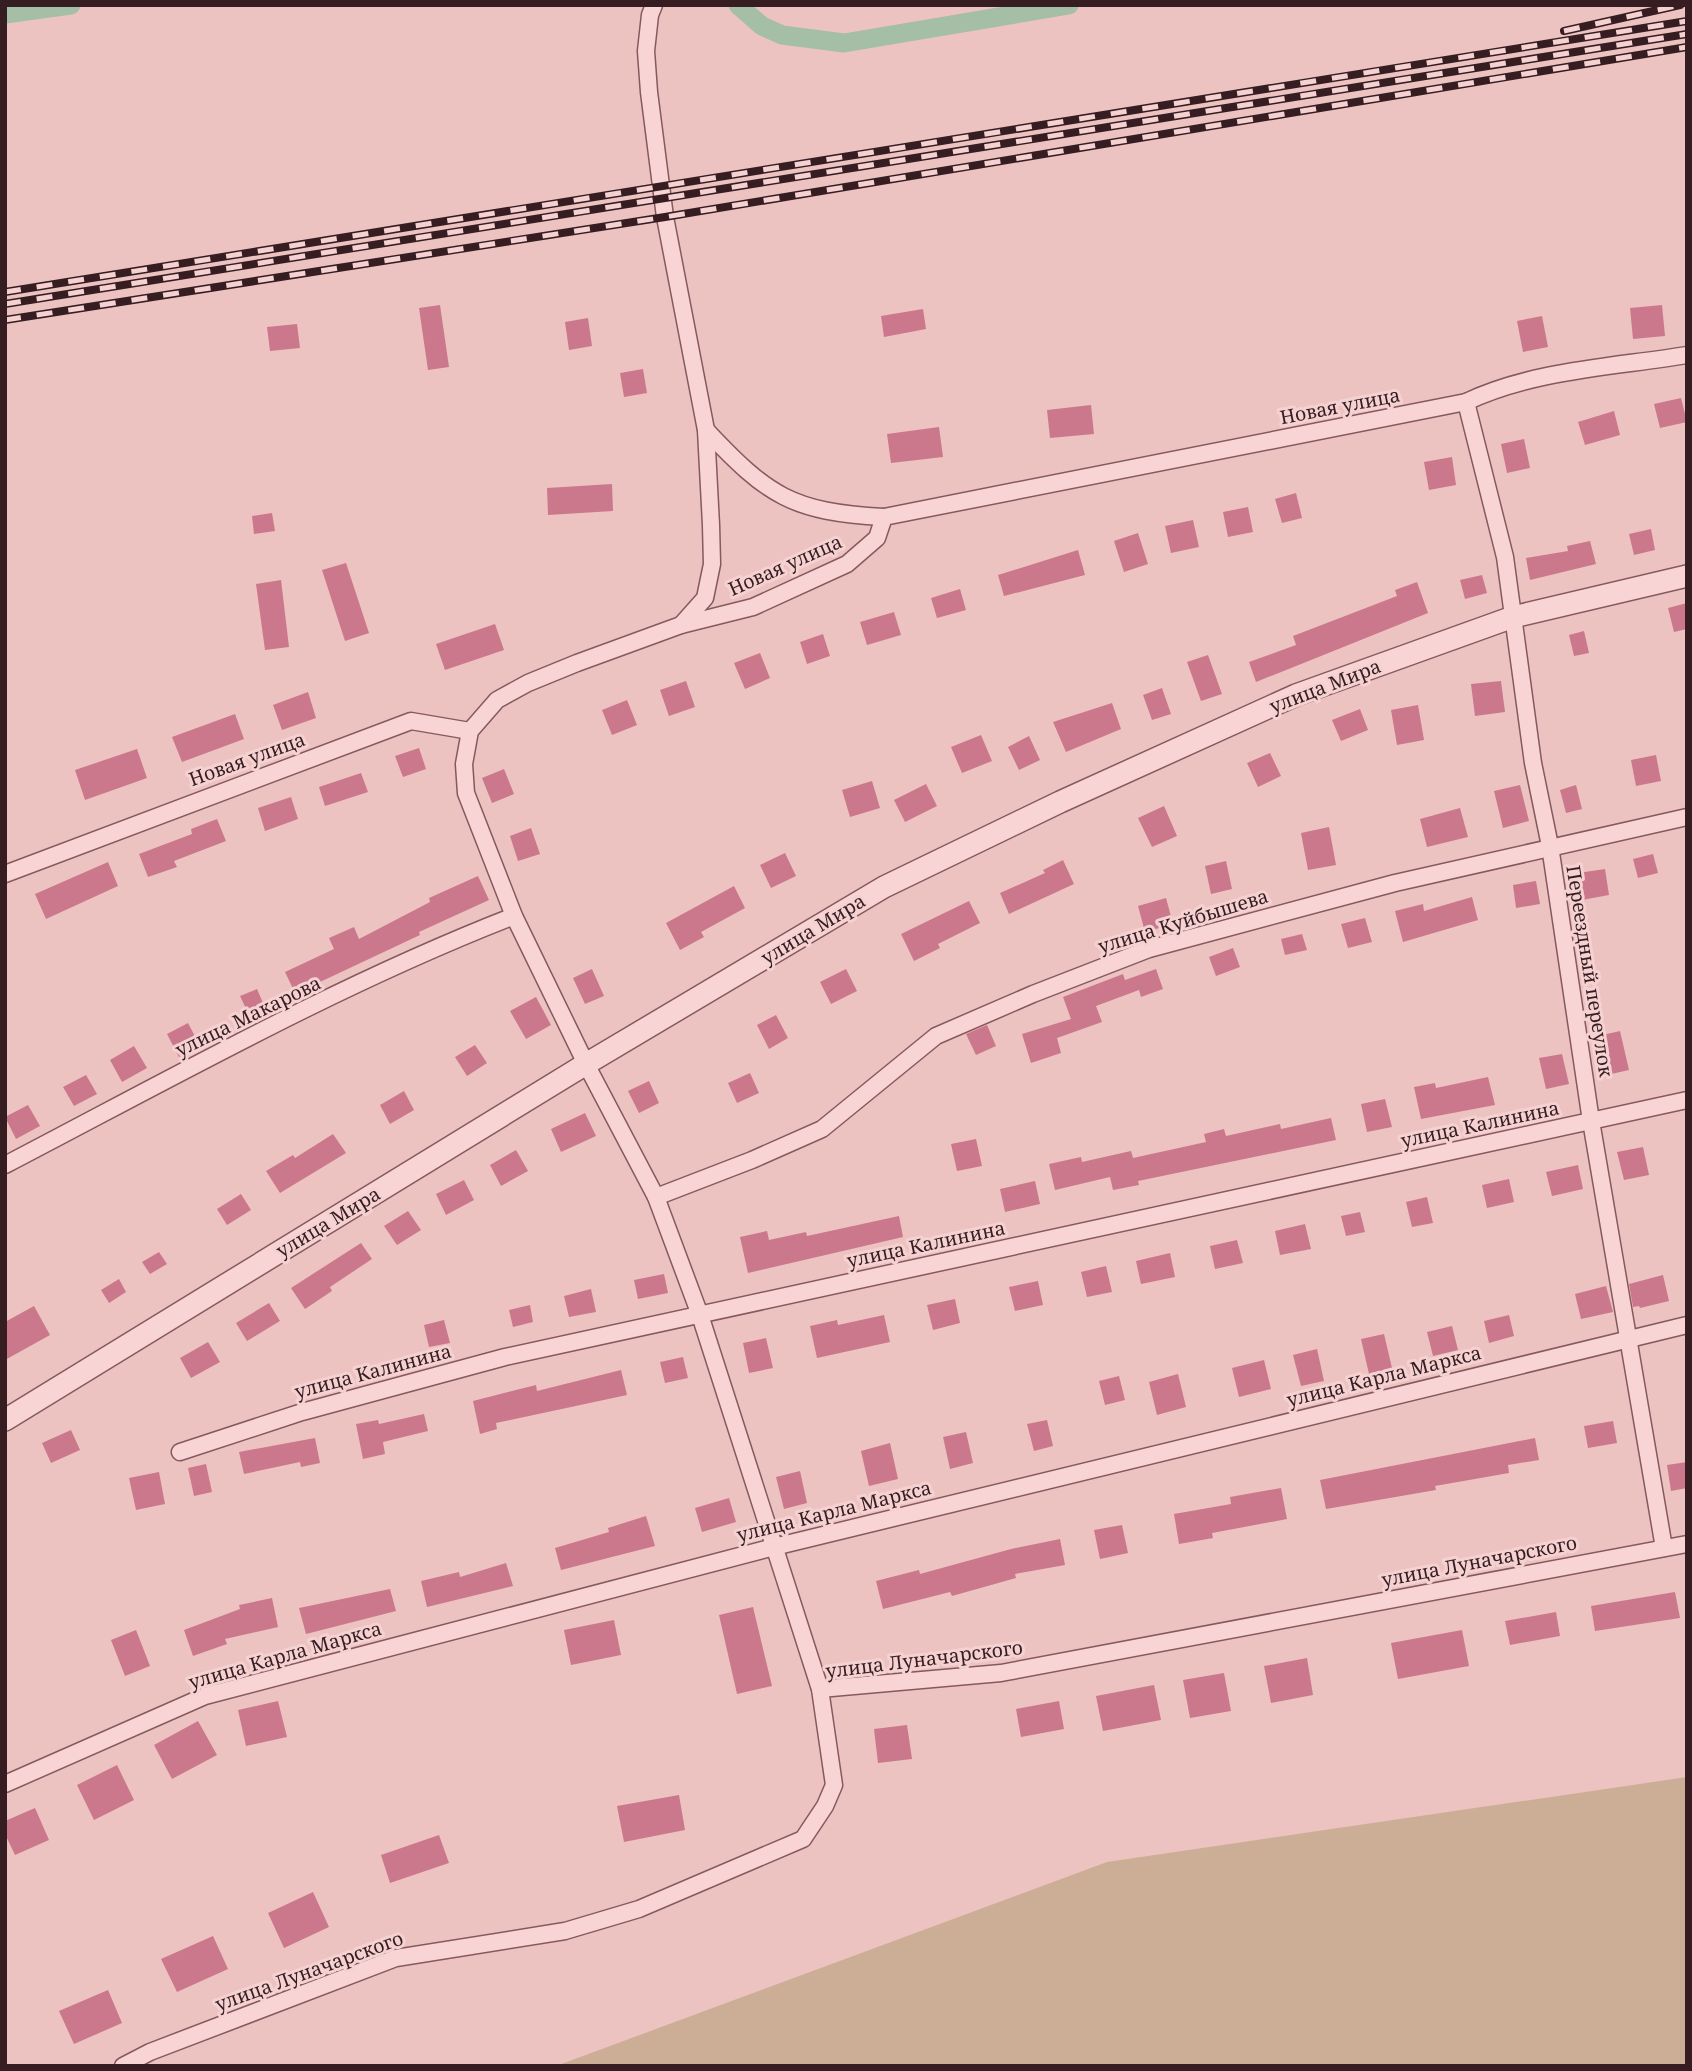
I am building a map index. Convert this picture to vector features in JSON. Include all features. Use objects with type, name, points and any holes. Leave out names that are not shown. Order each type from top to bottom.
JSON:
[{"type":"street","points":[[654,5],[650,15],[646,51],[649,92],[665,217],[706,430],[712,564],[705,598],[681,625]]},
{"type":"street","name":"Новая улица","points":[[5,874],[411,721],[470,731],[497,700],[528,683],[681,625],[753,607],[847,564],[877,538],[884,517],[1466,402],[1493,389],[1542,378],[1687,355]]},
{"type":"street","name":"Переездный переулок","points":[[1466,402],[1505,557],[1533,763],[1550,846],[1591,1121],[1664,1548]]},
{"type":"street","points":[[706,430],[746,473],[796,505],[836,514],[884,517]]},
{"type":"street","name":"улица Мира","points":[[5,1420],[586,1064],[884,887],[1060,802],[1296,695],[1513,617],[1687,576]]},
{"type":"street","points":[[470,731],[464,764],[466,793],[514,916],[586,1064],[656,1197],[700,1315],[820,1689]]},
{"type":"street","name":"улица Куйбышева","points":[[656,1197],[822,1129],[936,1036],[1033,994],[1149,949],[1382,886],[1687,817]]},
{"type":"street","name":"улица Макарова","points":[[5,1165],[253,1036],[460,937],[514,916]]},
{"type":"street","name":"улица Калинина","points":[[180,1452],[302,1412],[505,1357],[1687,1100]]},
{"type":"street","name":"улица Карла Маркса","points":[[5,1784],[205,1696],[774,1547],[1687,1325]]},
{"type":"street","name":"улица Луначарского","points":[[123,2066],[150,2052],[396,1958],[565,1931],[639,1909],[803,1839],[825,1806],[834,1785],[820,1689],[1001,1672],[1687,1544]]},
{"type":"shaded area","points":[[1687,1777],[1687,2066],[556,2066],[1107,1862]]},
{"type":"building","points":[[440,305],[449,367],[428,370],[419,308]]},
{"type":"building","points":[[1662,305],[1665,336],[1633,339],[1630,308]]},
{"type":"building","points":[[923,309],[926,329],[884,337],[881,316]]},
{"type":"building","points":[[1542,316],[1548,347],[1523,352],[1517,321]]},
{"type":"building","points":[[588,318],[592,346],[569,350],[565,322]]},
{"type":"building","points":[[297,324],[300,348],[270,351],[267,327]]},
{"type":"building","points":[[643,369],[647,393],[624,397],[620,373]]},
{"type":"building","points":[[1681,398],[1687,422],[1660,428],[1654,404]]},
{"type":"building","points":[[1091,405],[1094,434],[1050,438],[1047,410]]},
{"type":"building","points":[[1614,411],[1620,435],[1585,445],[1578,422]]},
{"type":"building","points":[[939,427],[943,457],[891,463],[887,434]]},
{"type":"building","points":[[1524,439],[1530,468],[1507,473],[1501,444]]},
{"type":"building","points":[[1452,457],[1456,485],[1429,490],[1424,462]]},
{"type":"building","points":[[612,484],[613,511],[548,515],[547,488]]},
{"type":"building","points":[[1296,493],[1302,518],[1282,523],[1275,499]]},
{"type":"building","points":[[1248,507],[1253,532],[1228,537],[1223,512]]},
{"type":"building","points":[[272,513],[275,531],[254,534],[252,516]]},
{"type":"building","points":[[1193,520],[1199,547],[1171,553],[1165,526]]},
{"type":"building","points":[[1651,529],[1655,550],[1634,555],[1629,534]]},
{"type":"building","points":[[1138,533],[1148,564],[1124,572],[1114,541]]},
{"type":"building","points":[[1590,541],[1596,564],[1530,580],[1526,558],[1568,551],[1567,546]]},
{"type":"building","points":[[1078,550],[1085,575],[1004,596],[998,575]]},
{"type":"building","points":[[346,563],[369,633],[345,641],[322,570]]},
{"type":"building","points":[[1482,575],[1487,593],[1465,599],[1460,580]]},
{"type":"building","points":[[281,580],[289,647],[265,650],[256,584]]},
{"type":"building","points":[[1417,582],[1428,613],[1256,682],[1249,662],[1296,645],[1293,636],[1397,596],[1395,590]]},
{"type":"building","points":[[960,589],[966,610],[937,618],[931,598]]},
{"type":"building","points":[[1687,603],[1687,629],[1674,632],[1668,608]]},
{"type":"building","points":[[894,612],[901,635],[867,645],[860,622]]},
{"type":"building","points":[[495,624],[504,650],[445,670],[436,644]]},
{"type":"building","points":[[1584,631],[1589,653],[1574,656],[1569,635]]},
{"type":"building","points":[[823,634],[830,656],[807,664],[800,642]]},
{"type":"building","points":[[760,653],[770,678],[745,689],[734,663]]},
{"type":"building","points":[[1208,655],[1222,694],[1201,701],[1187,662]]},
{"type":"building","points":[[686,681],[695,707],[669,716],[660,690]]},
{"type":"building","points":[[1501,681],[1505,712],[1475,716],[1471,684]]},
{"type":"building","points":[[1162,688],[1171,714],[1152,720],[1143,695]]},
{"type":"building","points":[[308,692],[316,718],[282,730],[273,705]]},
{"type":"building","points":[[627,700],[637,725],[612,735],[602,710]]},
{"type":"building","points":[[1112,703],[1121,729],[1066,752],[1053,722]]},
{"type":"building","points":[[1418,705],[1424,740],[1397,745],[1391,710]]},
{"type":"building","points":[[1360,709],[1368,730],[1341,741],[1332,720]]},
{"type":"building","points":[[235,714],[244,739],[182,762],[172,737]]},
{"type":"building","points":[[981,735],[992,761],[962,773],[951,747]]},
{"type":"building","points":[[1029,736],[1040,760],[1019,770],[1008,747]]},
{"type":"building","points":[[419,748],[426,769],[403,777],[395,756]]},
{"type":"building","points":[[137,749],[147,778],[85,800],[75,770]]},
{"type":"building","points":[[1270,753],[1281,776],[1258,787],[1247,763]]},
{"type":"building","points":[[1656,755],[1661,781],[1636,786],[1631,760]]},
{"type":"building","points":[[504,769],[514,794],[492,803],[482,778]]},
{"type":"building","points":[[361,773],[368,792],[325,806],[319,787]]},
{"type":"building","points":[[872,781],[880,808],[850,817],[842,790]]},
{"type":"building","points":[[926,784],[937,806],[905,822],[894,800]]},
{"type":"building","points":[[1520,785],[1529,821],[1503,828],[1494,791]]},
{"type":"building","points":[[1576,785],[1582,809],[1566,813],[1560,790]]},
{"type":"building","points":[[291,797],[298,819],[265,831],[258,808]]},
{"type":"building","points":[[1164,806],[1177,836],[1152,847],[1138,818]]},
{"type":"building","points":[[1460,808],[1468,837],[1427,847],[1420,819]]},
{"type":"building","points":[[217,819],[226,841],[174,861],[177,867],[148,877],[139,854],[192,834],[191,829]]},
{"type":"building","points":[[1329,827],[1336,865],[1308,870],[1301,833]]},
{"type":"building","points":[[531,828],[540,854],[518,861],[510,836]]},
{"type":"building","points":[[785,853],[796,876],[771,888],[760,865]]},
{"type":"building","points":[[1653,854],[1658,873],[1638,878],[1633,859]]},
{"type":"building","points":[[1063,860],[1074,884],[1009,914],[1000,893],[1045,873],[1043,870]]},
{"type":"building","points":[[1226,861],[1232,889],[1211,894],[1205,866]]},
{"type":"building","points":[[108,862],[118,886],[46,919],[35,894]]},
{"type":"building","points":[[1605,869],[1609,895],[1582,900],[1578,873]]},
{"type":"building","points":[[478,876],[489,900],[320,982],[321,985],[297,997],[285,972],[334,949],[329,938],[354,927],[359,939],[430,902],[429,898]]},
{"type":"building","points":[[1536,881],[1540,904],[1516,908],[1513,885]]},
{"type":"building","points":[[734,886],[745,908],[701,932],[704,937],[680,950],[666,923]]},
{"type":"building","points":[[1472,897],[1478,920],[1403,942],[1395,911],[1423,904],[1424,911]]},
{"type":"building","points":[[1166,898],[1173,924],[1145,932],[1138,906]]},
{"type":"building","points":[[969,901],[980,923],[938,944],[940,948],[914,961],[901,934]]},
{"type":"building","points":[[1365,918],[1372,942],[1348,948],[1341,924]]},
{"type":"building","points":[[1302,934],[1307,950],[1285,955],[1281,939]]},
{"type":"building","points":[[1233,948],[1240,967],[1216,976],[1209,957]]},
{"type":"building","points":[[592,969],[604,996],[585,1004],[573,978]]},
{"type":"building","points":[[846,969],[857,991],[831,1004],[820,982]]},
{"type":"building","points":[[1156,969],[1163,989],[1141,997],[1139,990],[1096,1006],[1102,1022],[1057,1038],[1061,1053],[1031,1063],[1022,1034],[1071,1019],[1063,997],[1123,974],[1125,980]]},
{"type":"building","points":[[257,989],[266,1010],[250,1017],[240,996]]},
{"type":"building","points":[[536,997],[551,1025],[526,1039],[510,1011]]},
{"type":"building","points":[[776,1015],[788,1038],[769,1049],[757,1025]]},
{"type":"building","points":[[188,1023],[200,1046],[179,1057],[167,1034]]},
{"type":"building","points":[[987,1025],[996,1046],[976,1055],[966,1034]]},
{"type":"building","points":[[1620,1031],[1629,1070],[1607,1075],[1598,1036]]},
{"type":"building","points":[[475,1045],[487,1063],[467,1076],[455,1057]]},
{"type":"building","points":[[134,1046],[147,1068],[122,1082],[110,1060]]},
{"type":"building","points":[[1562,1054],[1569,1084],[1546,1089],[1539,1058]]},
{"type":"building","points":[[750,1073],[759,1093],[737,1103],[728,1083]]},
{"type":"building","points":[[86,1075],[97,1094],[74,1106],[63,1087]]},
{"type":"building","points":[[1488,1077],[1495,1105],[1421,1119],[1414,1087],[1435,1083],[1436,1088]]},
{"type":"building","points":[[649,1081],[659,1103],[639,1113],[628,1091]]},
{"type":"building","points":[[404,1091],[414,1110],[390,1124],[380,1105]]},
{"type":"building","points":[[1385,1099],[1392,1127],[1367,1132],[1361,1104]]},
{"type":"building","points":[[28,1105],[40,1126],[16,1139],[5,1117]]},
{"type":"building","points":[[585,1113],[596,1136],[561,1152],[551,1129]]},
{"type":"building","points":[[1331,1118],[1336,1140],[1138,1181],[1139,1185],[1113,1190],[1110,1177],[1055,1190],[1049,1164],[1081,1157],[1082,1162],[1131,1151],[1133,1158],[1206,1142],[1204,1134],[1224,1129],[1226,1136],[1280,1124],[1281,1129]]},
{"type":"building","points":[[333,1134],[346,1153],[280,1193],[266,1171],[293,1155],[295,1158]]},
{"type":"building","points":[[976,1139],[982,1166],[957,1171],[951,1144]]},
{"type":"building","points":[[1643,1147],[1649,1175],[1624,1180],[1617,1152]]},
{"type":"building","points":[[516,1150],[528,1171],[501,1186],[490,1165]]},
{"type":"building","points":[[1578,1165],[1583,1189],[1552,1196],[1546,1172]]},
{"type":"building","points":[[1509,1179],[1514,1202],[1487,1208],[1482,1185]]},
{"type":"building","points":[[464,1180],[474,1200],[446,1215],[436,1194]]},
{"type":"building","points":[[1035,1181],[1040,1204],[1005,1212],[1000,1189]]},
{"type":"building","points":[[241,1194],[251,1210],[227,1225],[217,1209]]},
{"type":"building","points":[[1427,1197],[1433,1223],[1412,1227],[1406,1202]]},
{"type":"building","points":[[408,1211],[421,1230],[397,1245],[384,1226]]},
{"type":"building","points":[[1360,1212],[1365,1232],[1346,1236],[1341,1216]]},
{"type":"building","points":[[899,1216],[903,1237],[748,1273],[740,1237],[767,1231],[769,1240],[806,1232],[807,1236]]},
{"type":"building","points":[[1305,1224],[1311,1249],[1280,1255],[1275,1231]]},
{"type":"building","points":[[1237,1240],[1243,1263],[1215,1269],[1210,1246]]},
{"type":"building","points":[[361,1243],[372,1259],[330,1287],[332,1291],[305,1309],[291,1288]]},
{"type":"building","points":[[159,1252],[167,1264],[150,1274],[142,1262]]},
{"type":"building","points":[[1170,1253],[1175,1277],[1141,1284],[1136,1261]]},
{"type":"building","points":[[1106,1266],[1112,1292],[1087,1297],[1081,1272]]},
{"type":"building","points":[[664,1274],[668,1293],[638,1299],[634,1280]]},
{"type":"building","points":[[1663,1275],[1669,1301],[1640,1308],[1633,1307],[1629,1284]]},
{"type":"building","points":[[119,1279],[126,1292],[109,1303],[101,1290]]},
{"type":"building","points":[[1038,1281],[1043,1305],[1015,1311],[1009,1287]]},
{"type":"building","points":[[1606,1286],[1613,1312],[1581,1319],[1575,1294]]},
{"type":"building","points":[[591,1289],[596,1312],[569,1317],[564,1296]]},
{"type":"building","points":[[955,1299],[960,1323],[933,1330],[927,1305]]},
{"type":"building","points":[[269,1303],[280,1321],[247,1341],[236,1323]]},
{"type":"building","points":[[530,1305],[533,1322],[513,1327],[509,1310]]},
{"type":"building","points":[[34,1306],[50,1335],[5,1360],[5,1322]]},
{"type":"building","points":[[884,1315],[890,1342],[817,1358],[810,1326],[837,1320],[838,1325]]},
{"type":"building","points":[[1509,1315],[1514,1336],[1489,1343],[1484,1321]]},
{"type":"building","points":[[444,1320],[450,1343],[429,1347],[424,1325]]},
{"type":"building","points":[[1452,1326],[1458,1350],[1433,1356],[1427,1332]]},
{"type":"building","points":[[1384,1334],[1392,1368],[1369,1374],[1361,1339]]},
{"type":"building","points":[[766,1338],[773,1368],[749,1373],[743,1343]]},
{"type":"building","points":[[208,1342],[220,1362],[191,1378],[180,1358]]},
{"type":"building","points":[[1317,1349],[1324,1381],[1301,1386],[1293,1355]]},
{"type":"building","points":[[683,1357],[688,1378],[665,1383],[660,1362]]},
{"type":"building","points":[[1264,1360],[1271,1389],[1239,1397],[1232,1368]]},
{"type":"building","points":[[621,1370],[627,1395],[496,1423],[497,1429],[480,1434],[473,1401],[536,1385],[537,1391]]},
{"type":"building","points":[[1178,1374],[1186,1407],[1157,1415],[1149,1382]]},
{"type":"building","points":[[1119,1376],[1125,1400],[1105,1405],[1099,1381]]},
{"type":"building","points":[[424,1414],[428,1431],[383,1442],[385,1454],[363,1459],[356,1424],[378,1420],[379,1424]]},
{"type":"building","points":[[1047,1420],[1053,1446],[1034,1451],[1027,1424]]},
{"type":"building","points":[[1613,1421],[1617,1443],[1588,1448],[1584,1426]]},
{"type":"building","points":[[71,1430],[80,1450],[51,1463],[42,1443]]},
{"type":"building","points":[[966,1432],[973,1463],[950,1469],[943,1437]]},
{"type":"building","points":[[315,1438],[320,1463],[301,1467],[300,1462],[244,1474],[239,1452]]},
{"type":"building","points":[[1535,1438],[1539,1460],[1508,1465],[1509,1473],[1435,1486],[1436,1490],[1326,1509],[1320,1480]]},
{"type":"building","points":[[890,1443],[898,1479],[869,1486],[861,1451]]},
{"type":"building","points":[[1687,1462],[1687,1488],[1671,1491],[1667,1465]]},
{"type":"building","points":[[206,1464],[212,1492],[194,1496],[188,1468]]},
{"type":"building","points":[[800,1471],[807,1503],[784,1509],[776,1477]]},
{"type":"building","points":[[159,1472],[165,1504],[136,1510],[129,1478]]},
{"type":"building","points":[[1281,1488],[1287,1519],[1212,1533],[1213,1538],[1179,1544],[1174,1514],[1231,1504],[1230,1497]]},
{"type":"building","points":[[729,1498],[736,1522],[702,1532],[695,1508]]},
{"type":"building","points":[[646,1516],[655,1546],[561,1570],[555,1548],[609,1532],[608,1528]]},
{"type":"building","points":[[1122,1525],[1128,1553],[1100,1559],[1094,1530]]},
{"type":"building","points":[[1060,1539],[1065,1565],[1015,1574],[1016,1578],[952,1596],[950,1592],[883,1609],[876,1581],[919,1570],[920,1574],[1011,1549]]},
{"type":"building","points":[[506,1563],[513,1586],[427,1607],[421,1581],[459,1572],[460,1577]]},
{"type":"building","points":[[390,1589],[396,1611],[306,1634],[299,1608]]},
{"type":"building","points":[[1675,1592],[1680,1618],[1595,1631],[1591,1606]]},
{"type":"building","points":[[272,1598],[278,1627],[225,1639],[227,1644],[193,1656],[184,1630],[240,1609],[239,1605]]},
{"type":"building","points":[[753,1607],[772,1686],[737,1694],[719,1615]]},
{"type":"building","points":[[1556,1612],[1560,1636],[1510,1645],[1505,1621]]},
{"type":"building","points":[[614,1620],[621,1655],[571,1665],[564,1630]]},
{"type":"building","points":[[136,1630],[150,1666],[125,1676],[111,1640]]},
{"type":"building","points":[[1462,1630],[1469,1666],[1398,1679],[1391,1643]]},
{"type":"building","points":[[1307,1658],[1313,1695],[1271,1703],[1264,1666]]},
{"type":"building","points":[[1224,1673],[1231,1711],[1190,1718],[1183,1680]]},
{"type":"building","points":[[1154,1685],[1161,1720],[1103,1731],[1096,1696]]},
{"type":"building","points":[[278,1701],[287,1737],[246,1746],[238,1710]]},
{"type":"building","points":[[1059,1701],[1064,1729],[1021,1737],[1016,1709]]},
{"type":"building","points":[[198,1721],[217,1755],[172,1779],[154,1745]]},
{"type":"building","points":[[907,1725],[912,1759],[878,1763],[874,1729]]},
{"type":"building","points":[[117,1765],[134,1800],[94,1820],[77,1785]]},
{"type":"building","points":[[679,1795],[685,1830],[624,1842],[617,1806]]},
{"type":"building","points":[[35,1808],[49,1840],[15,1855],[5,1834],[5,1821]]},
{"type":"building","points":[[439,1835],[449,1863],[390,1883],[381,1855]]},
{"type":"building","points":[[313,1892],[329,1927],[284,1948],[268,1913]]},
{"type":"building","points":[[213,1936],[228,1969],[177,1992],[161,1959]]},
{"type":"building","points":[[108,1990],[122,2023],[74,2044],[59,2011]]},
{"type":"waterway","points":[[5,14],[71,5]]},
{"type":"waterway","points":[[738,5],[762,26],[782,35],[844,43],[1069,5]]},
{"type":"railway","points":[[1564,31],[1680,5]]},
{"type":"railway","points":[[5,292],[1687,21]]},
{"type":"railway","points":[[5,304],[1687,34]]},
{"type":"railway","points":[[5,320],[665,217],[1687,47]]}]
